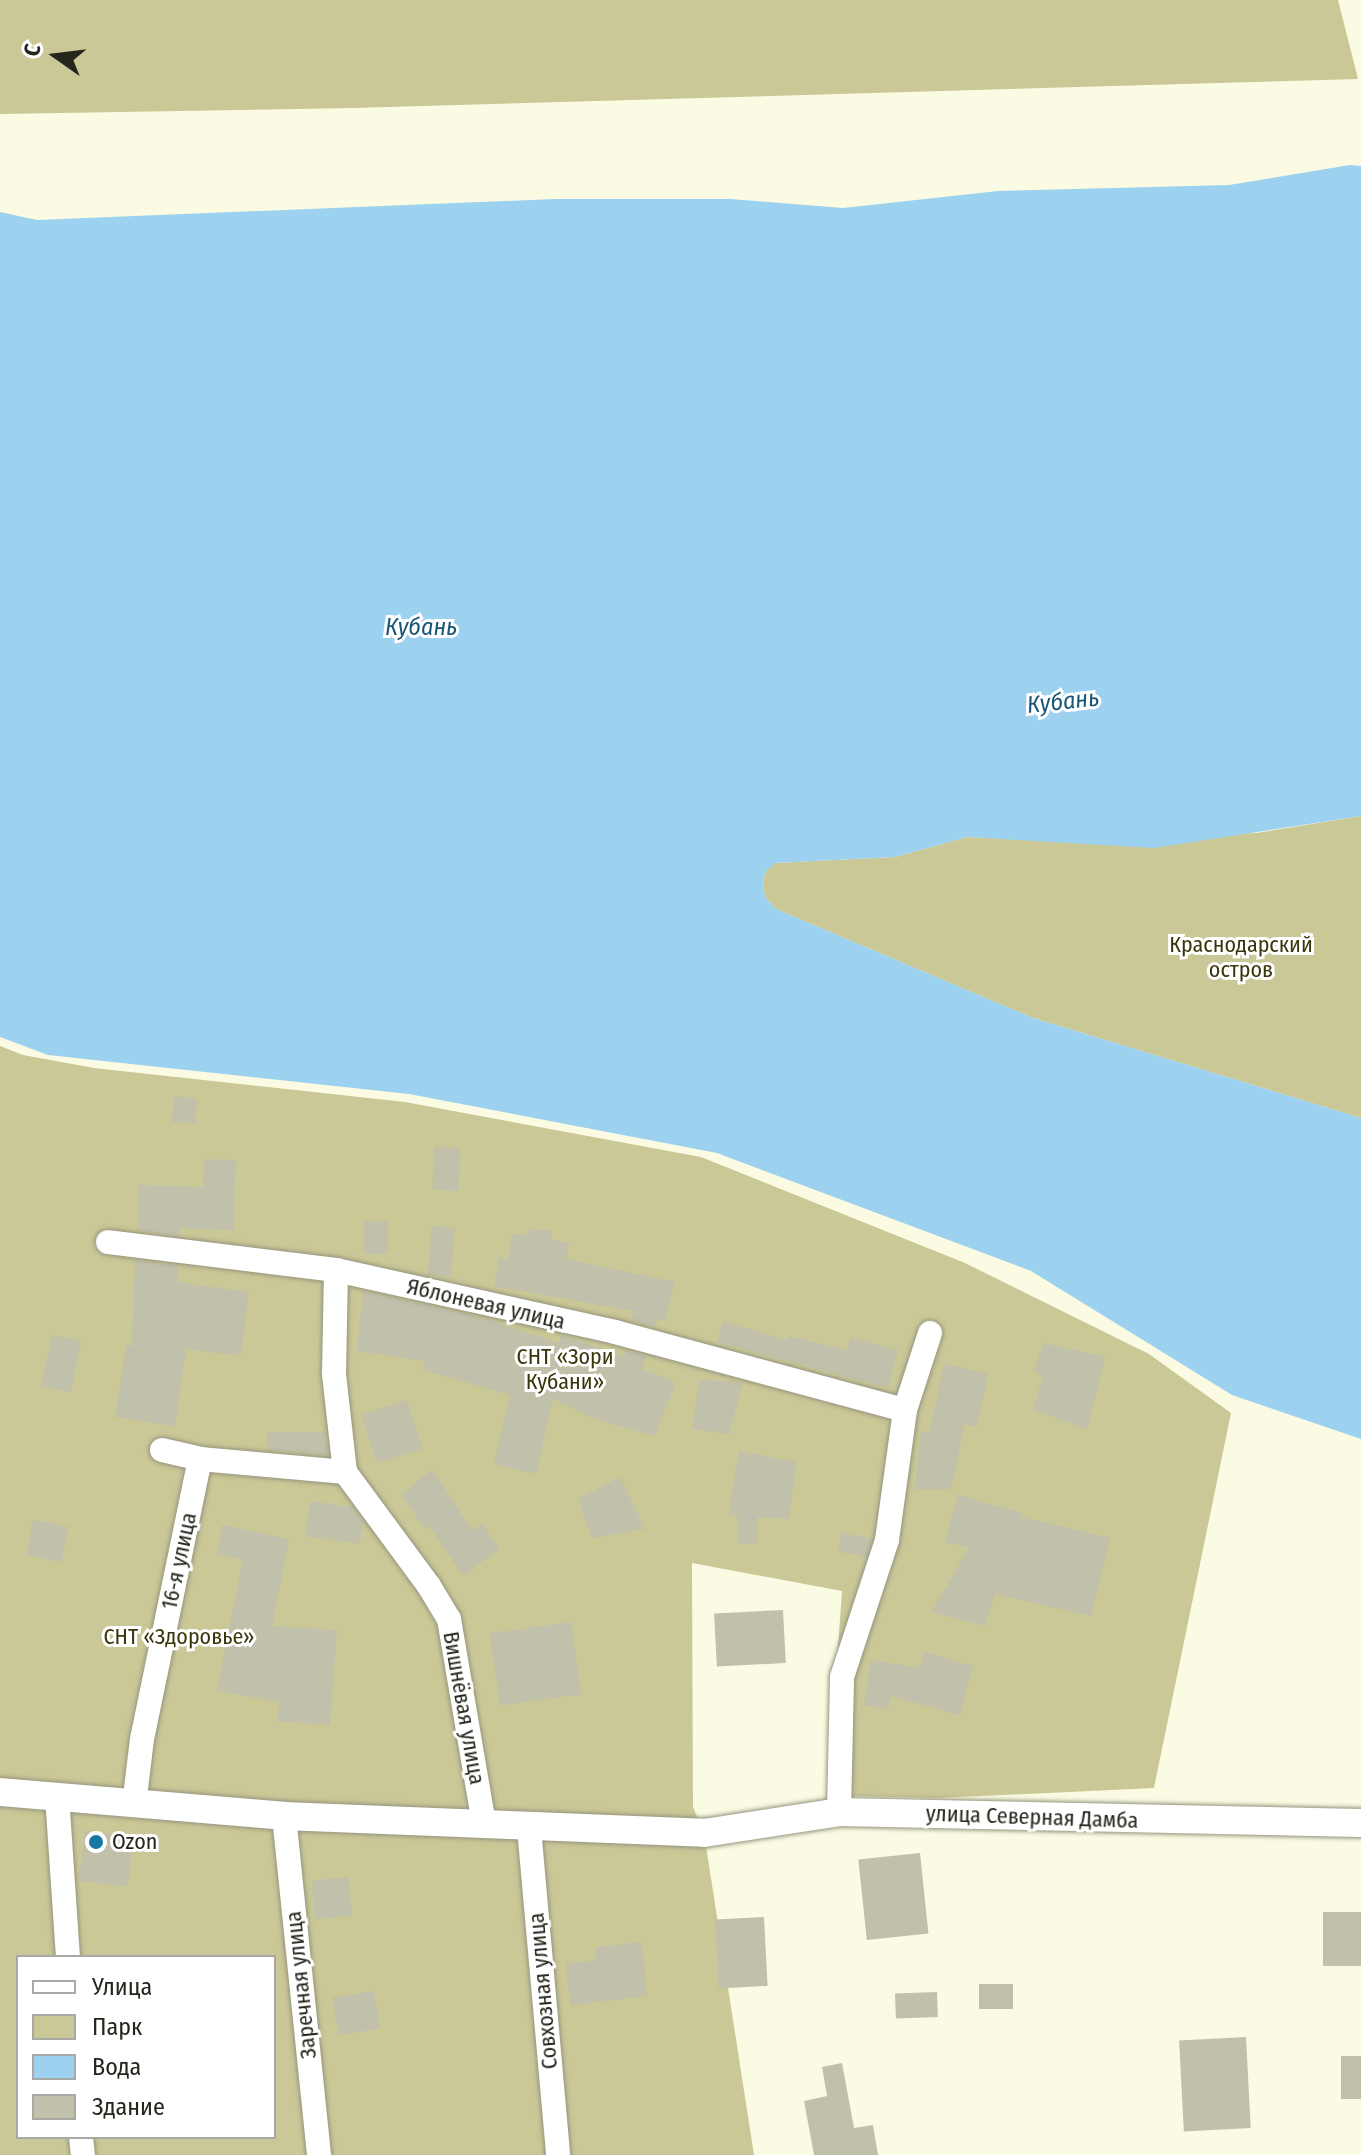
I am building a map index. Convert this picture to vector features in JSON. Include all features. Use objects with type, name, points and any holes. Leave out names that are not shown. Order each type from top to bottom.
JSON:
[{"type":"street","name":"Яблоневая улица","points":[[108,1242],[336,1270],[615,1332],[905,1410]]},
{"type":"street","points":[[162,1450],[200,1459],[345,1472],[334,1374],[336,1270]]},
{"type":"street","points":[[839,1812],[842,1677],[887,1540],[905,1410],[930,1333]]},
{"type":"street","name":"16-я улица","points":[[134,1805],[142,1739],[200,1459]]},
{"type":"street","name":"Вишнёвая улица","points":[[345,1472],[429,1586],[449,1619],[484,1824]]},
{"type":"street","name":"улица Северная Дамба","points":[[0,1792],[284,1816],[704,1833],[839,1812],[1361,1823]]},
{"type":"street","points":[[57,1796],[68,1955]]},
{"type":"street","name":"Заречная улица","points":[[284,1816],[319,2155]]},
{"type":"street","name":"Совхозная улица","points":[[529,1828],[558,2155]]},
{"type":"green space","points":[[0,0],[1338,0],[1358,79],[353,108],[0,114]]},
{"type":"green space","name":"Краснодарский остров","points":[[1361,816],[1361,1118],[1033,1018],[776,909],[765,897],[763,885],[765,872],[774,863],[895,857],[967,837],[1046,841],[1256,833]]},
{"type":"green space","name":"СНТ «Зори Кубани»","points":[[0,1046],[23,1055],[94,1068],[405,1102],[701,1157],[965,1263],[1149,1354],[1231,1413],[1154,1788],[938,1798],[852,1796],[828,1791],[842,1591],[692,1563],[693,1807],[704,1833],[754,2155],[0,2155]]},
{"type":"water","name":"Кубань","points":[[1350,165],[1361,166],[1361,816],[1154,848],[967,837],[895,857],[775,863],[765,872],[763,885],[765,897],[776,909],[1033,1018],[1361,1118],[1361,1439],[1232,1395],[1031,1271],[717,1153],[409,1094],[48,1055],[0,1037],[0,212],[37,220],[555,199],[731,199],[843,208],[998,191],[1229,185]]},
{"type":"building","points":[[174,1096],[197,1098],[195,1124],[172,1122]]},
{"type":"building","points":[[434,1147],[460,1148],[458,1191],[432,1190]]},
{"type":"building","points":[[204,1159],[236,1160],[233,1230],[180,1228],[179,1236],[137,1230],[138,1185],[203,1187]]},
{"type":"building","points":[[364,1221],[388,1221],[388,1254],[364,1254]]},
{"type":"building","points":[[432,1226],[455,1228],[451,1277],[428,1275]]},
{"type":"building","points":[[529,1228],[552,1231],[551,1240],[569,1242],[566,1259],[675,1282],[665,1321],[658,1319],[655,1327],[631,1321],[633,1311],[494,1286],[499,1258],[508,1259],[512,1234],[528,1236]]},
{"type":"building","points":[[135,1260],[178,1266],[177,1282],[249,1292],[241,1356],[186,1349],[175,1426],[115,1417],[126,1346],[132,1346]]},
{"type":"building","points":[[363,1291],[479,1317],[558,1343],[561,1335],[624,1357],[625,1350],[646,1356],[642,1369],[676,1383],[654,1436],[596,1419],[553,1399],[536,1474],[494,1464],[510,1395],[423,1370],[425,1361],[357,1351]]},
{"type":"building","points":[[723,1322],[788,1340],[789,1336],[847,1350],[850,1338],[898,1350],[888,1388],[717,1342]]},
{"type":"building","points":[[52,1335],[81,1341],[71,1392],[41,1386]]},
{"type":"building","points":[[1043,1343],[1105,1357],[1087,1429],[1033,1410],[1043,1375],[1034,1372]]},
{"type":"building","points":[[944,1364],[988,1373],[977,1427],[965,1424],[951,1489],[915,1490],[921,1431],[929,1433]]},
{"type":"building","points":[[699,1380],[743,1382],[729,1434],[692,1429]]},
{"type":"building","points":[[407,1400],[423,1449],[377,1463],[361,1415]]},
{"type":"building","points":[[267,1432],[325,1432],[328,1455],[267,1450]]},
{"type":"building","points":[[739,1451],[796,1462],[789,1519],[757,1517],[758,1543],[738,1544],[737,1515],[728,1515]]},
{"type":"building","points":[[432,1469],[472,1531],[483,1524],[499,1549],[463,1576],[429,1526],[424,1528],[402,1495]]},
{"type":"building","points":[[620,1477],[645,1529],[592,1538],[578,1499]]},
{"type":"building","points":[[958,1495],[1022,1513],[1021,1517],[1110,1538],[1091,1616],[995,1594],[985,1626],[931,1612],[969,1548],[945,1542]]},
{"type":"building","points":[[310,1501],[352,1507],[363,1522],[360,1544],[305,1536]]},
{"type":"building","points":[[33,1520],[68,1527],[61,1562],[26,1555]]},
{"type":"building","points":[[222,1525],[289,1539],[272,1626],[337,1630],[330,1725],[278,1721],[279,1702],[217,1691],[243,1559],[217,1554]]},
{"type":"building","points":[[842,1533],[872,1539],[869,1558],[838,1552]]},
{"type":"building","points":[[783,1610],[786,1663],[717,1667],[714,1614]]},
{"type":"building","points":[[571,1622],[581,1694],[500,1706],[490,1633]]},
{"type":"building","points":[[924,1652],[973,1666],[960,1715],[890,1696],[888,1709],[864,1705],[871,1660],[920,1668]]},
{"type":"building","points":[[85,1831],[134,1837],[128,1887],[79,1881]]},
{"type":"building","points":[[920,1853],[928,1934],[867,1940],[858,1859]]},
{"type":"building","points":[[348,1877],[352,1916],[315,1920],[311,1881]]},
{"type":"building","points":[[1323,1912],[1361,1912],[1361,1966],[1323,1966]]},
{"type":"building","points":[[764,1917],[768,1986],[719,1988],[715,1920]]},
{"type":"building","points":[[642,1942],[647,1996],[570,2005],[566,1964],[596,1960],[595,1947]]},
{"type":"building","points":[[979,1984],[1013,1984],[1013,2009],[979,2009]]},
{"type":"building","points":[[374,1991],[380,2029],[338,2035],[333,1998]]},
{"type":"building","points":[[937,1992],[938,2017],[896,2018],[895,1993]]},
{"type":"building","points":[[1246,2037],[1251,2128],[1184,2131],[1179,2041]]},
{"type":"building","points":[[1341,2056],[1361,2056],[1361,2099],[1341,2099]]},
{"type":"building","points":[[842,2063],[854,2128],[873,2125],[878,2155],[814,2155],[804,2101],[827,2096],[822,2067]]},
{"type":"place","name":"Ozon","points":[[96,1842]]},
{"type":"park label","name":"СНТ «Здоровье»","points":[[179,1637]]}]
